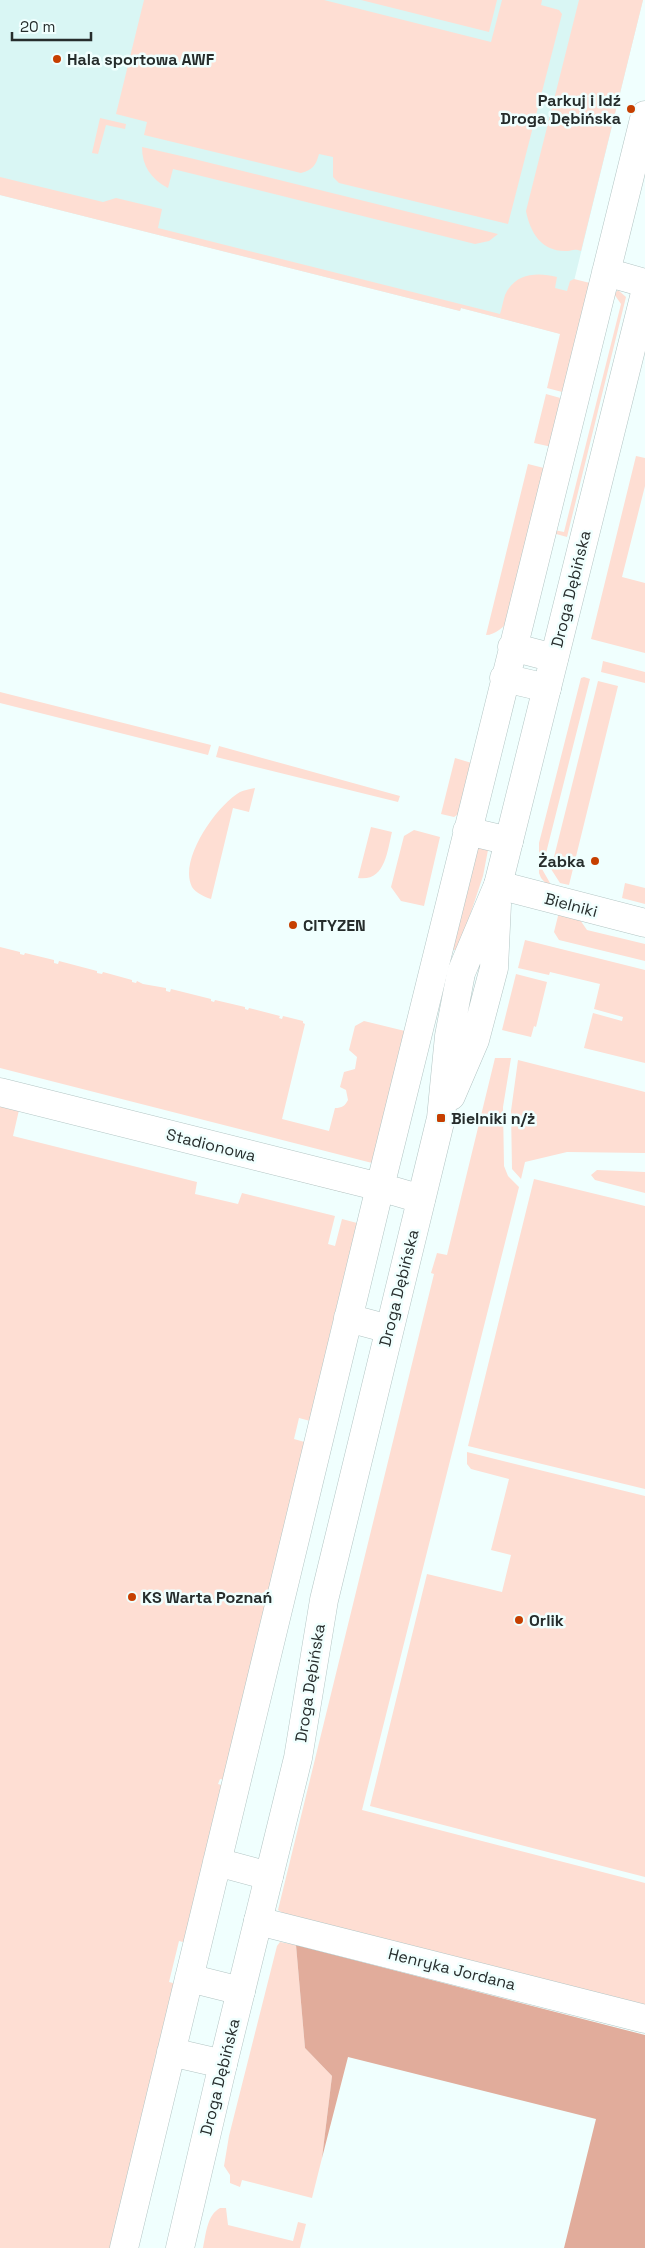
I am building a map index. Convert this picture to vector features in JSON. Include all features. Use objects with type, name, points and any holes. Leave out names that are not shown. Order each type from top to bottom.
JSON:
[{"type":"street","points":[[124,2248],[504,678],[645,115]]},
{"type":"street","points":[[606,272],[645,283]]},
{"type":"street","name":"Droga Dębińska","points":[[180,2248],[299,1749],[324,1600],[441,1118],[475,1040],[494,968],[498,885],[645,292]]},
{"type":"street","points":[[512,647],[554,658]]},
{"type":"street","points":[[504,678],[546,688]]},
{"type":"street","points":[[467,831],[509,841]]},
{"type":"street","name":"Bielniki","points":[[498,885],[645,923]]},
{"type":"street","name":"Stadionowa","points":[[0,1092],[380,1187],[421,1199]]},
{"type":"street","points":[[348,1318],[389,1329]]},
{"type":"street","points":[[217,1862],[269,1876]]},
{"type":"street","name":"Henryka Jordana","points":[[258,1920],[645,2019]]},
{"type":"street","points":[[189,1978],[241,1991]]},
{"type":"street","points":[[171,2052],[223,2064]]},
{"type":"shaded area","points":[[0,0],[643,0],[561,334],[461,308],[460,311],[0,195]]},
{"type":"shaded area","points":[[144,0],[324,0],[491,42],[502,0],[542,0],[541,5],[559,10],[562,14],[508,224],[339,183],[333,177],[333,157],[319,154],[313,167],[301,173],[144,135],[147,122],[116,114]]},
{"type":"shaded area","points":[[361,0],[497,0],[489,32]]},
{"type":"shaded area","points":[[579,0],[643,0],[581,251],[565,251],[549,248],[538,239],[530,226],[526,211]]},
{"type":"shaded area","points":[[100,118],[126,124],[125,129],[106,125],[98,154],[92,153]]},
{"type":"shaded area","points":[[142,147],[498,234],[489,241],[475,244],[173,169],[168,188],[152,176],[146,166]]},
{"type":"shaded area","points":[[0,177],[103,202],[116,198],[162,209],[158,228],[500,314],[509,288],[521,278],[527,276],[557,277],[555,288],[567,291],[570,281],[574,279],[594,284],[566,393],[547,388],[560,334],[461,308],[460,311],[0,195]]},
{"type":"shaded area","points":[[618,290],[626,297],[567,537],[549,532],[549,529],[564,532],[621,304],[614,294]]},
{"type":"shaded area","points":[[546,394],[564,399],[552,447],[534,443]]},
{"type":"shaded area","points":[[636,456],[645,458],[645,486],[622,577],[645,583],[645,653],[591,639]]},
{"type":"shaded area","points":[[528,464],[548,469],[511,619],[496,632],[486,635]]},
{"type":"shaded area","points":[[603,661],[645,672],[645,683],[601,672]]},
{"type":"shaded area","points":[[581,678],[590,679],[542,869],[550,883],[549,887],[539,873],[539,843]]},
{"type":"shaded area","points":[[598,681],[618,686],[569,885],[560,883],[551,869]]},
{"type":"shaded area","points":[[0,692],[211,745],[208,755],[0,703]]},
{"type":"shaded area","points":[[219,746],[400,796],[398,802],[216,757]]},
{"type":"shaded area","points":[[455,758],[475,764],[463,811],[454,817],[441,814]]},
{"type":"shaded area","points":[[255,788],[249,812],[233,808],[211,899],[203,896],[192,887],[189,876],[190,863],[202,834],[231,799],[240,792]]},
{"type":"shaded area","points":[[371,827],[392,832],[386,856],[383,864],[374,875],[367,878],[358,878]]},
{"type":"shaded area","points":[[414,830],[440,837],[424,906],[401,901],[391,887],[404,836]]},
{"type":"shaded area","points":[[474,845],[488,850],[483,876],[458,951],[448,948]]},
{"type":"shaded area","points":[[625,883],[645,888],[645,904],[622,898]]},
{"type":"shaded area","points":[[559,912],[578,917],[587,930],[645,944],[645,961],[559,940],[554,932]]},
{"type":"shaded area","points":[[525,940],[645,970],[645,1063],[584,1048],[593,1013],[622,1021],[623,1017],[594,1009],[600,984],[550,972],[549,975],[518,968]]},
{"type":"shaded area","points":[[0,947],[20,952],[20,954],[24,955],[25,953],[54,960],[54,963],[58,964],[59,961],[97,971],[97,973],[102,974],[103,972],[132,980],[132,982],[136,983],[137,981],[143,984],[166,988],[166,991],[170,992],[171,989],[211,999],[214,1002],[215,1000],[245,1007],[248,1010],[249,1008],[280,1016],[279,1018],[282,1019],[283,1016],[303,1021],[305,1024],[282,1119],[329,1131],[335,1108],[340,1108],[348,1100],[346,1090],[340,1087],[344,1072],[355,1069],[357,1057],[349,1050],[355,1026],[364,1021],[409,1032],[376,1164],[0,1068]]},
{"type":"shaded area","points":[[516,974],[547,982],[536,1027],[534,1026],[531,1037],[502,1030]]},
{"type":"shaded area","points":[[495,1058],[511,1058],[503,1107],[504,1166],[508,1176],[519,1187],[362,1810],[645,1883],[645,2011],[286,1915],[278,1910],[434,1274],[431,1273],[437,1253],[447,1255]]},
{"type":"shaded area","points":[[518,1060],[645,1092],[645,1153],[567,1152],[525,1162],[521,1179],[512,1169],[511,1111]]},
{"type":"shaded area","name":"KS Warta Poznań","points":[[0,1100],[346,1189],[345,1193],[19,1110],[13,1136],[197,1182],[195,1194],[238,1204],[242,1193],[335,1216],[328,1244],[335,1246],[342,1219],[357,1223],[329,1338],[333,1340],[314,1422],[299,1418],[294,1439],[308,1443],[226,1780],[220,1779],[218,1784],[225,1786],[187,1943],[179,1941],[169,1982],[177,1984],[113,2248],[0,2248]]},
{"type":"shaded area","points":[[597,1170],[645,1172],[645,1193],[595,1180],[591,1175]]},
{"type":"shaded area","points":[[534,1179],[645,1206],[645,1489],[468,1446]]},
{"type":"shaded area","points":[[467,1452],[645,1496],[645,1877],[370,1806],[427,1574],[502,1592],[511,1555],[491,1550],[509,1479],[471,1469],[467,1464]]},
{"type":"shaded area","points":[[280,1942],[296,1945],[305,2048],[332,2076],[322,2158],[312,2198],[242,2180],[240,2187],[230,2183],[230,2175],[224,2166],[229,2136],[277,1946]]},
{"type":"shaded area","points":[[296,1945],[645,2035],[645,2248],[564,2248],[596,2119],[348,2057],[322,2158],[332,2076],[305,2048]]},
{"type":"shaded area","points":[[220,2208],[226,2208],[228,2225],[293,2241],[298,2222],[306,2224],[300,2248],[203,2248],[206,2231],[212,2215]]},
{"type":"place","name":"Hala sportowa AWF","points":[[57,59]]},
{"type":"place","name":"Parkuj i Idź Droga Dębińska","points":[[631,109]]},
{"type":"place","name":"Żabka","points":[[595,861]]},
{"type":"place","name":"CITYZEN","points":[[293,925]]},
{"type":"place","name":"Bielniki n/ż","points":[[441,1118]]},
{"type":"place","name":"KS Warta Poznań","points":[[132,1597]]},
{"type":"place","name":"Orlik","points":[[519,1620]]}]
